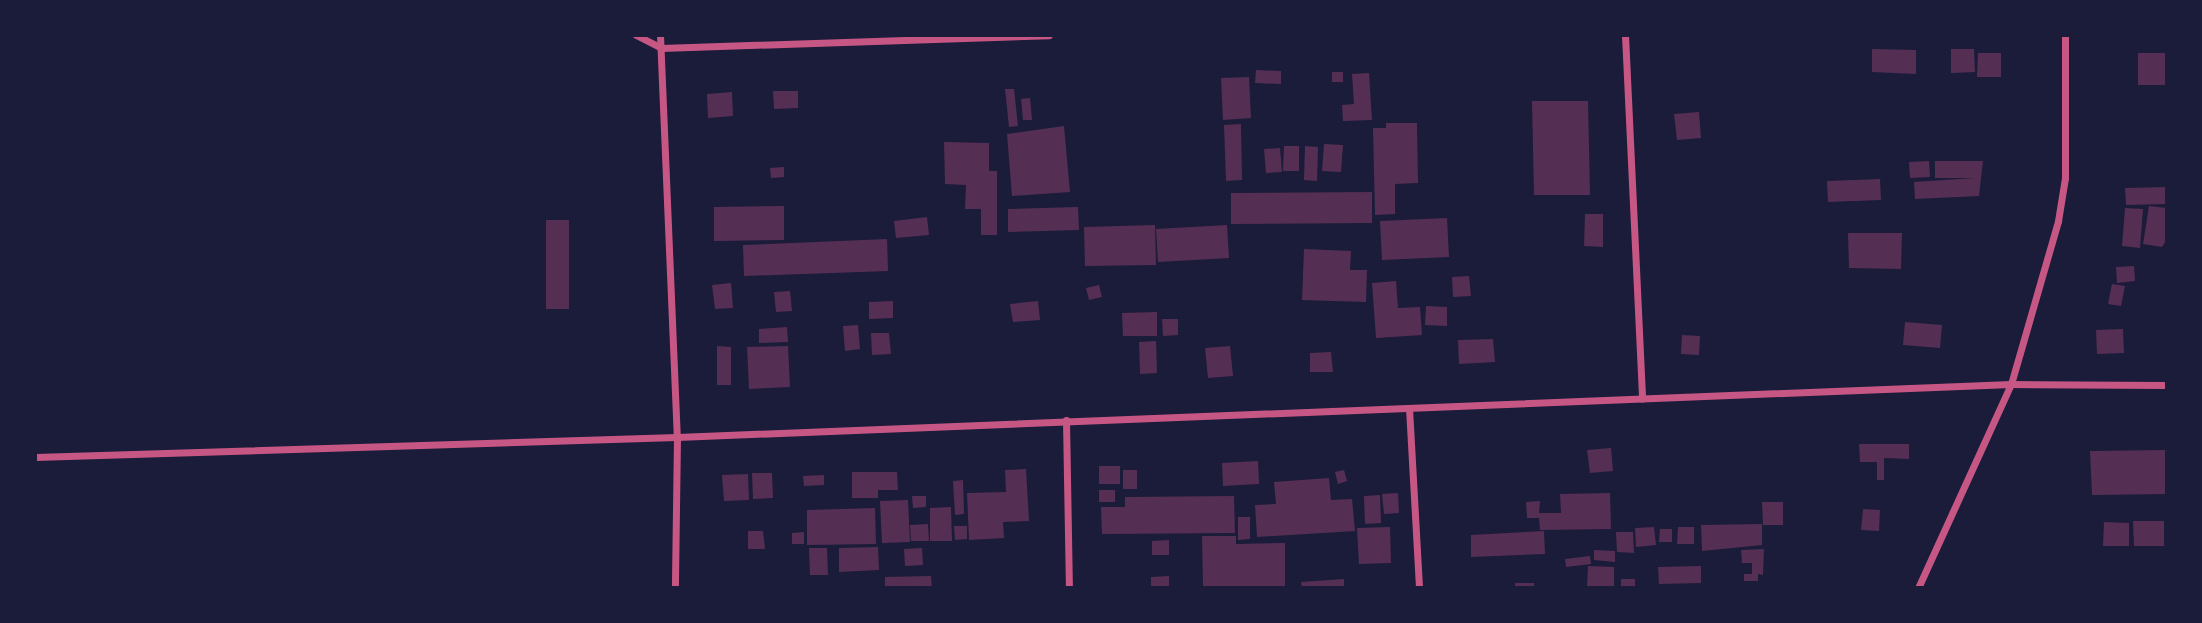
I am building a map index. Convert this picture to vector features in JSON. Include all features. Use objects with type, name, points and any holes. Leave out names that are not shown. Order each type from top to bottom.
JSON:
[{"type":"street","points":[[636,35],[661,48],[1049,35]]},
{"type":"street","points":[[660,35],[677,437],[675,588]]},
{"type":"street","points":[[1625,35],[1642,399]]},
{"type":"street","points":[[1918,588],[2011,384],[2058,221],[2065,178],[2065,35]]},
{"type":"street","points":[[35,457],[677,437],[2011,384],[2167,385]]},
{"type":"street","points":[[1409,408],[1419,588]]},
{"type":"street","points":[[1066,420],[1069,588]]},
{"type":"building","points":[[1872,49],[1916,50],[1916,74],[1872,72]]},
{"type":"building","points":[[1951,49],[1974,49],[1975,72],[1951,73]]},
{"type":"building","points":[[1978,53],[2001,53],[2001,77],[1977,77]]},
{"type":"building","points":[[2138,53],[2167,53],[2167,85],[2138,85]]},
{"type":"building","points":[[1256,70],[1281,71],[1281,84],[1255,83]]},
{"type":"building","points":[[1332,72],[1343,72],[1343,82],[1332,82]]},
{"type":"building","points":[[1369,73],[1372,120],[1343,121],[1342,105],[1354,104],[1352,74]]},
{"type":"building","points":[[1249,77],[1251,118],[1223,120],[1221,78]]},
{"type":"building","points":[[1005,89],[1014,89],[1018,126],[1009,127]]},
{"type":"building","points":[[773,91],[798,91],[798,108],[774,109]]},
{"type":"building","points":[[732,92],[733,116],[708,118],[707,94]]},
{"type":"building","points":[[1030,98],[1032,120],[1023,120],[1021,99]]},
{"type":"building","points":[[1532,101],[1588,101],[1590,195],[1534,195]]},
{"type":"building","points":[[1699,112],[1701,138],[1677,140],[1674,114]]},
{"type":"building","points":[[1386,123],[1417,123],[1418,183],[1395,184],[1395,214],[1375,215],[1373,128],[1386,128]]},
{"type":"building","points":[[1241,124],[1242,180],[1226,181],[1224,125]]},
{"type":"building","points":[[1064,126],[1070,192],[1012,196],[1007,134]]},
{"type":"building","points":[[944,142],[989,143],[989,171],[997,171],[997,235],[981,235],[981,209],[965,209],[966,185],[945,184]]},
{"type":"building","points":[[1324,144],[1343,145],[1341,172],[1322,171]]},
{"type":"building","points":[[1284,146],[1299,146],[1299,171],[1283,171]]},
{"type":"building","points":[[1305,146],[1318,147],[1317,181],[1304,180]]},
{"type":"building","points":[[1280,148],[1282,172],[1266,173],[1264,149]]},
{"type":"building","points":[[1929,161],[1930,177],[1910,178],[1909,162]]},
{"type":"building","points":[[1935,161],[1983,161],[1979,196],[1915,199],[1914,182],[1975,178],[1935,178]]},
{"type":"building","points":[[784,167],[784,177],[771,178],[770,168]]},
{"type":"building","points":[[1880,179],[1881,200],[1828,202],[1827,181]]},
{"type":"building","points":[[2167,187],[2167,204],[2126,205],[2125,188]]},
{"type":"building","points":[[1372,192],[1372,223],[1231,224],[1231,193]]},
{"type":"building","points":[[784,206],[784,240],[714,241],[714,207]]},
{"type":"building","points":[[2149,206],[2167,208],[2167,239],[2162,247],[2143,244]]},
{"type":"building","points":[[1078,207],[1079,230],[1008,232],[1008,209]]},
{"type":"building","points":[[2125,208],[2143,209],[2140,248],[2122,246]]},
{"type":"building","points":[[1585,214],[1603,214],[1603,247],[1584,246]]},
{"type":"building","points":[[927,217],[929,235],[896,238],[894,221]]},
{"type":"building","points":[[1447,218],[1449,257],[1382,260],[1380,221]]},
{"type":"building","points":[[546,220],[569,220],[569,309],[546,309]]},
{"type":"building","points":[[1155,225],[1156,265],[1085,266],[1084,227]]},
{"type":"building","points":[[1227,225],[1229,258],[1158,262],[1156,229]]},
{"type":"building","points":[[1848,233],[1902,233],[1901,269],[1849,268]]},
{"type":"building","points":[[887,239],[888,271],[744,276],[743,245]]},
{"type":"building","points":[[1304,249],[1351,251],[1350,270],[1367,270],[1366,302],[1302,300]]},
{"type":"building","points":[[2134,266],[2135,281],[2117,283],[2116,267]]},
{"type":"building","points":[[1469,276],[1471,296],[1453,297],[1452,277]]},
{"type":"building","points":[[1396,281],[1398,308],[1420,307],[1422,335],[1376,338],[1372,283]]},
{"type":"building","points":[[731,283],[733,308],[715,309],[712,285]]},
{"type":"building","points":[[2112,284],[2125,286],[2121,306],[2108,304]]},
{"type":"building","points":[[1099,285],[1102,297],[1089,300],[1086,288]]},
{"type":"building","points":[[790,291],[792,311],[776,312],[774,292]]},
{"type":"building","points":[[893,301],[893,318],[869,319],[869,302]]},
{"type":"building","points":[[1038,301],[1040,320],[1013,322],[1010,304]]},
{"type":"building","points":[[1426,306],[1447,307],[1447,326],[1425,325]]},
{"type":"building","points":[[1157,312],[1157,336],[1123,336],[1122,313]]},
{"type":"building","points":[[1162,319],[1178,319],[1178,335],[1163,336]]},
{"type":"building","points":[[1905,322],[1942,325],[1940,348],[1903,345]]},
{"type":"building","points":[[858,325],[860,349],[845,351],[843,326]]},
{"type":"building","points":[[787,327],[788,342],[759,343],[759,329]]},
{"type":"building","points":[[2123,329],[2124,353],[2097,354],[2096,330]]},
{"type":"building","points":[[871,333],[889,333],[891,354],[872,355]]},
{"type":"building","points":[[1682,335],[1700,336],[1699,355],[1681,354]]},
{"type":"building","points":[[1493,339],[1495,362],[1459,364],[1458,340]]},
{"type":"building","points":[[1156,341],[1157,373],[1140,374],[1139,342]]},
{"type":"building","points":[[717,346],[731,347],[731,385],[717,385]]},
{"type":"building","points":[[788,346],[790,387],[749,389],[747,347]]},
{"type":"building","points":[[1230,346],[1233,376],[1208,378],[1205,348]]},
{"type":"building","points":[[1331,352],[1333,372],[1310,372],[1310,353]]},
{"type":"building","points":[[1859,444],[1909,444],[1909,459],[1884,458],[1884,480],[1877,480],[1877,462],[1860,462]]},
{"type":"building","points":[[1611,448],[1613,471],[1590,473],[1587,450]]},
{"type":"building","points":[[2167,450],[2167,494],[2092,495],[2090,451]]},
{"type":"building","points":[[1258,461],[1259,484],[1223,486],[1222,463]]},
{"type":"building","points":[[1099,466],[1120,466],[1120,484],[1099,484]]},
{"type":"building","points":[[1026,469],[1029,521],[1003,522],[1004,538],[969,540],[967,493],[1006,492],[1005,470]]},
{"type":"building","points":[[1123,470],[1137,470],[1137,489],[1123,489]]},
{"type":"building","points":[[1344,470],[1347,481],[1338,484],[1335,472]]},
{"type":"building","points":[[852,472],[897,472],[898,490],[878,490],[878,498],[852,498]]},
{"type":"building","points":[[752,473],[772,473],[773,498],[753,499]]},
{"type":"building","points":[[748,474],[749,500],[724,501],[722,475]]},
{"type":"building","points":[[824,475],[824,485],[804,486],[803,476]]},
{"type":"building","points":[[1329,478],[1331,500],[1352,499],[1355,531],[1257,537],[1255,505],[1276,504],[1274,482]]},
{"type":"building","points":[[963,480],[964,514],[955,515],[953,481]]},
{"type":"building","points":[[1099,490],[1115,490],[1115,502],[1099,502]]},
{"type":"building","points":[[1398,493],[1399,513],[1384,514],[1382,494]]},
{"type":"building","points":[[1610,493],[1611,529],[1540,530],[1539,518],[1527,518],[1526,502],[1540,501],[1539,513],[1561,513],[1560,494]]},
{"type":"building","points":[[1380,495],[1381,523],[1365,524],[1364,496]]},
{"type":"building","points":[[912,496],[926,496],[926,507],[913,508]]},
{"type":"building","points":[[1234,496],[1235,533],[1102,534],[1101,507],[1125,507],[1125,497]]},
{"type":"building","points":[[908,500],[910,542],[882,543],[880,501]]},
{"type":"building","points":[[1762,502],[1783,502],[1783,525],[1763,525]]},
{"type":"building","points":[[951,507],[952,541],[930,541],[930,508]]},
{"type":"building","points":[[875,508],[876,544],[807,545],[807,510]]},
{"type":"building","points":[[1863,509],[1880,510],[1879,531],[1861,530]]},
{"type":"building","points":[[1238,517],[1250,517],[1250,539],[1238,540]]},
{"type":"building","points":[[2133,521],[2164,521],[2164,546],[2134,546]]},
{"type":"building","points":[[2104,522],[2129,523],[2129,546],[2103,546]]},
{"type":"building","points":[[928,524],[929,541],[911,541],[910,525]]},
{"type":"building","points":[[1762,524],[1762,545],[1702,551],[1701,525]]},
{"type":"building","points":[[954,526],[967,526],[967,539],[955,540]]},
{"type":"building","points":[[1390,527],[1391,563],[1359,564],[1357,528]]},
{"type":"building","points":[[1654,527],[1656,545],[1636,547],[1635,528]]},
{"type":"building","points":[[1678,527],[1694,527],[1694,544],[1677,544]]},
{"type":"building","points":[[1660,529],[1672,529],[1672,542],[1659,542]]},
{"type":"building","points":[[748,531],[763,531],[765,549],[748,549]]},
{"type":"building","points":[[1544,531],[1545,554],[1471,557],[1471,535]]},
{"type":"building","points":[[804,532],[804,544],[792,544],[792,533]]},
{"type":"building","points":[[1616,532],[1633,532],[1634,553],[1617,552]]},
{"type":"building","points":[[1202,536],[1236,536],[1236,544],[1285,543],[1285,588],[1203,588]]},
{"type":"building","points":[[1169,540],[1169,555],[1152,555],[1152,541]]},
{"type":"building","points":[[878,547],[879,570],[839,572],[839,548]]},
{"type":"building","points":[[809,548],[827,548],[828,575],[810,575]]},
{"type":"building","points":[[922,548],[923,565],[905,566],[904,549]]},
{"type":"building","points":[[1764,549],[1763,575],[1758,574],[1758,581],[1744,581],[1744,574],[1752,574],[1752,563],[1742,563],[1741,550]]},
{"type":"building","points":[[1594,550],[1615,551],[1615,562],[1594,560]]},
{"type":"building","points":[[1590,556],[1591,564],[1566,567],[1565,559]]},
{"type":"building","points":[[1588,566],[1614,567],[1614,588],[1587,588]]},
{"type":"building","points":[[1701,566],[1701,583],[1659,584],[1658,567]]},
{"type":"building","points":[[931,576],[932,588],[885,588],[885,577]]},
{"type":"building","points":[[1169,576],[1169,588],[1151,588],[1151,577]]},
{"type":"building","points":[[1344,579],[1344,588],[1302,588],[1301,582]]},
{"type":"building","points":[[1621,579],[1635,579],[1635,588],[1621,588]]},
{"type":"building","points":[[1515,583],[1534,583],[1534,588],[1515,588]]}]
